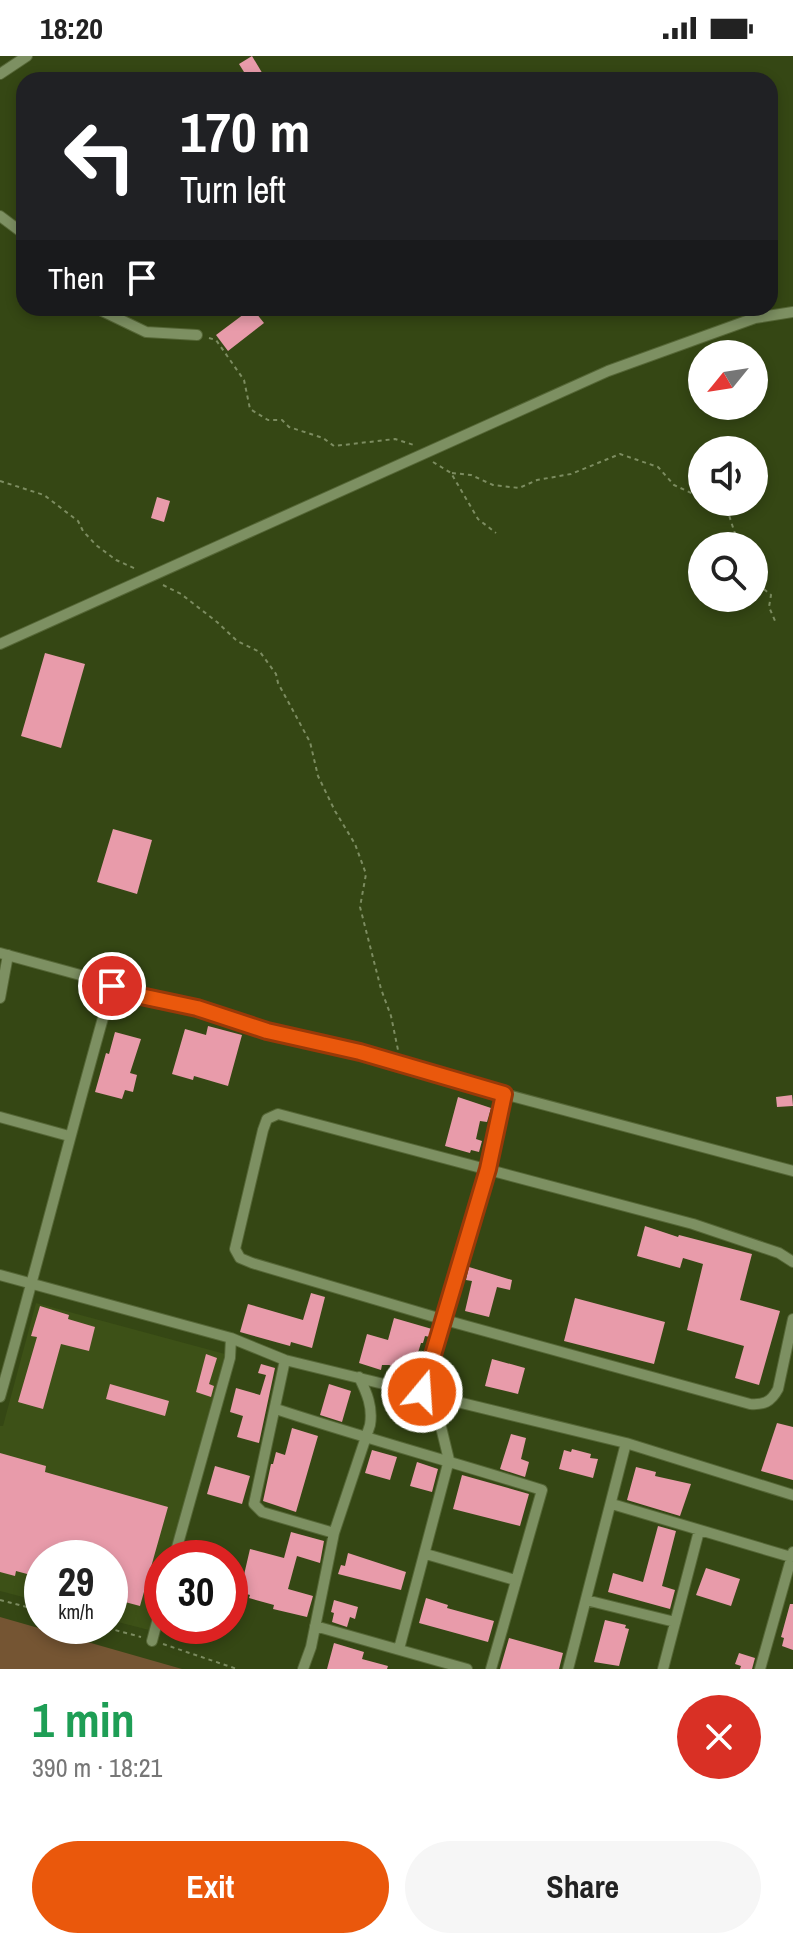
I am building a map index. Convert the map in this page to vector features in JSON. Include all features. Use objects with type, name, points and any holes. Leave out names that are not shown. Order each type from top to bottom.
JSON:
[{"type":"street","points":[[0,74],[27,56]]},
{"type":"street","points":[[113,316],[146,332],[197,335]]},
{"type":"street","points":[[0,644],[608,371],[768,316]]},
{"type":"street","points":[[0,998],[4,954],[136,995],[197,1008],[267,1031],[401,1063],[504,1094],[793,1171]]},
{"type":"street","points":[[0,1397],[112,986]]},
{"type":"street","points":[[399,1649],[449,1460],[428,1393],[445,1320],[488,1169],[504,1094]]},
{"type":"street","points":[[793,1262],[779,1253],[693,1224],[278,1114],[267,1119],[263,1130],[235,1249],[240,1258],[445,1320],[750,1404],[761,1405],[772,1399],[778,1389],[793,1319]]},
{"type":"street","points":[[0,1117],[69,1136]]},
{"type":"street","points":[[0,1275],[231,1338],[285,1360],[626,1443],[793,1495]]},
{"type":"street","points":[[179,1540],[230,1358],[231,1338]]},
{"type":"street","points":[[285,1360],[254,1504],[262,1512],[334,1533]]},
{"type":"street","points":[[303,1669],[334,1533],[372,1413],[359,1377]]},
{"type":"street","points":[[276,1409],[542,1490],[491,1669]]},
{"type":"street","points":[[568,1669],[626,1443]]},
{"type":"street","points":[[612,1504],[699,1531],[792,1554],[760,1669]]},
{"type":"street","points":[[663,1669],[699,1531]]},
{"type":"street","points":[[426,1554],[515,1580]]},
{"type":"street","points":[[586,1600],[675,1622]]},
{"type":"street","points":[[315,1626],[467,1669]]},
{"type":"path","points":[[197,335],[216,340],[244,380],[250,409],[268,420],[282,420],[289,427],[323,438],[334,446],[395,439],[412,443],[423,456],[451,473],[471,475],[493,485],[519,488],[537,480],[571,474],[620,454],[658,467],[674,485],[688,492]]},
{"type":"path","points":[[451,473],[478,519],[496,533]]},
{"type":"path","points":[[0,481],[44,495],[78,521],[83,531],[110,556],[181,594],[237,641],[260,652],[276,674],[310,742],[318,776],[355,844],[366,874],[360,907],[401,1063]]},
{"type":"path","points":[[768,592],[771,595],[769,607],[776,623]]},
{"type":"path","points":[[0,1600],[24,1606]]},
{"type":"path","points":[[161,1644],[237,1669]]},
{"type":"shaded area","points":[[36,1303],[225,1354],[174,1540],[144,1540],[144,1629],[128,1625],[128,1540],[24,1540],[24,1597],[0,1591],[0,1426],[3,1426]]},
{"type":"shaded area","points":[[0,1617],[24,1624],[24,1644],[94,1644],[182,1669],[0,1669]]},
{"type":"building","points":[[252,56],[262,72],[244,72],[239,64]]},
{"type":"building","points":[[241,316],[258,316],[264,323],[228,351],[216,335]]},
{"type":"building","points":[[157,497],[170,501],[164,522],[151,518]]},
{"type":"building","points":[[45,653],[85,664],[61,748],[21,736]]},
{"type":"building","points":[[113,829],[152,840],[137,894],[97,882]]},
{"type":"building","points":[[208,1026],[242,1035],[228,1086],[194,1076],[193,1080],[172,1074],[185,1029],[206,1035]]},
{"type":"building","points":[[115,1032],[141,1039],[130,1073],[137,1075],[133,1092],[125,1090],[122,1099],[95,1092]]},
{"type":"building","points":[[792,1095],[793,1106],[777,1107],[776,1097]]},
{"type":"building","points":[[458,1097],[491,1108],[487,1122],[480,1121],[476,1139],[482,1141],[479,1152],[471,1150],[470,1153],[445,1146]]},
{"type":"building","points":[[645,1226],[752,1254],[740,1300],[780,1311],[759,1385],[735,1378],[744,1346],[687,1330],[703,1264],[683,1258],[680,1268],[637,1256]]},
{"type":"building","points":[[469,1267],[512,1280],[510,1290],[497,1287],[489,1317],[465,1311],[472,1281],[466,1280]]},
{"type":"building","points":[[311,1293],[325,1297],[312,1348],[291,1342],[290,1346],[240,1332],[248,1304],[303,1320]]},
{"type":"building","points":[[575,1298],[665,1322],[654,1364],[564,1341]]},
{"type":"building","points":[[40,1306],[95,1327],[89,1351],[61,1344],[43,1409],[18,1402],[37,1337],[31,1336]]},
{"type":"building","points":[[394,1318],[432,1329],[430,1337],[425,1336],[421,1343],[412,1372],[389,1365],[382,1365],[381,1370],[359,1363],[367,1334],[388,1340]]},
{"type":"building","points":[[206,1354],[217,1358],[209,1384],[214,1386],[211,1397],[196,1392]]},
{"type":"building","points":[[492,1359],[525,1368],[518,1394],[485,1386]]},
{"type":"building","points":[[261,1364],[275,1368],[259,1443],[237,1437],[243,1416],[230,1412],[236,1388],[260,1395],[266,1375],[258,1373]]},
{"type":"building","points":[[110,1384],[169,1401],[165,1416],[106,1399]]},
{"type":"building","points":[[329,1384],[351,1391],[342,1422],[320,1415]]},
{"type":"building","points":[[777,1423],[793,1427],[793,1480],[761,1471]]},
{"type":"building","points":[[292,1428],[318,1436],[296,1512],[263,1501],[271,1464],[276,1452],[285,1455]]},
{"type":"building","points":[[511,1434],[526,1438],[521,1459],[529,1462],[525,1477],[500,1469]]},
{"type":"building","points":[[572,1449],[598,1459],[593,1478],[559,1469],[564,1450],[571,1452]]},
{"type":"building","points":[[372,1450],[397,1457],[390,1480],[365,1473]]},
{"type":"building","points":[[0,1453],[46,1466],[45,1472],[168,1507],[159,1540],[144,1540],[144,1592],[140,1606],[128,1603],[128,1540],[24,1540],[24,1573],[16,1571],[15,1576],[0,1572]]},
{"type":"building","points":[[417,1462],[438,1469],[432,1492],[410,1486]]},
{"type":"building","points":[[215,1466],[250,1476],[242,1504],[207,1494]]},
{"type":"building","points":[[636,1467],[656,1472],[655,1476],[691,1484],[680,1516],[627,1500]]},
{"type":"building","points":[[462,1475],[529,1494],[520,1526],[453,1509]]},
{"type":"building","points":[[658,1526],[676,1531],[662,1586],[675,1590],[670,1609],[608,1592],[613,1573],[643,1582]]},
{"type":"building","points":[[291,1532],[324,1541],[320,1563],[297,1556],[288,1589],[313,1596],[307,1617],[273,1609],[274,1605],[249,1598],[250,1549],[284,1558]]},
{"type":"building","points":[[348,1553],[406,1572],[401,1590],[338,1574],[341,1565],[345,1566]]},
{"type":"building","points":[[706,1568],[740,1579],[731,1606],[696,1595]]},
{"type":"building","points":[[426,1598],[448,1605],[447,1608],[494,1621],[488,1642],[419,1623]]},
{"type":"building","points":[[334,1600],[358,1607],[355,1619],[350,1617],[347,1627],[332,1622]]},
{"type":"building","points":[[790,1604],[793,1604],[793,1650],[782,1646],[784,1638],[781,1637]]},
{"type":"building","points":[[605,1620],[626,1625],[625,1628],[629,1629],[619,1666],[594,1662]]},
{"type":"building","points":[[509,1638],[563,1653],[559,1669],[500,1669]]},
{"type":"building","points":[[334,1643],[364,1652],[362,1659],[388,1666],[387,1669],[327,1669]]},
{"type":"building","points":[[739,1653],[755,1658],[752,1669],[740,1669],[741,1666],[735,1664]]},
{"type":"route","points":[[112,986],[504,1094],[488,1169],[422,1392]]}]
